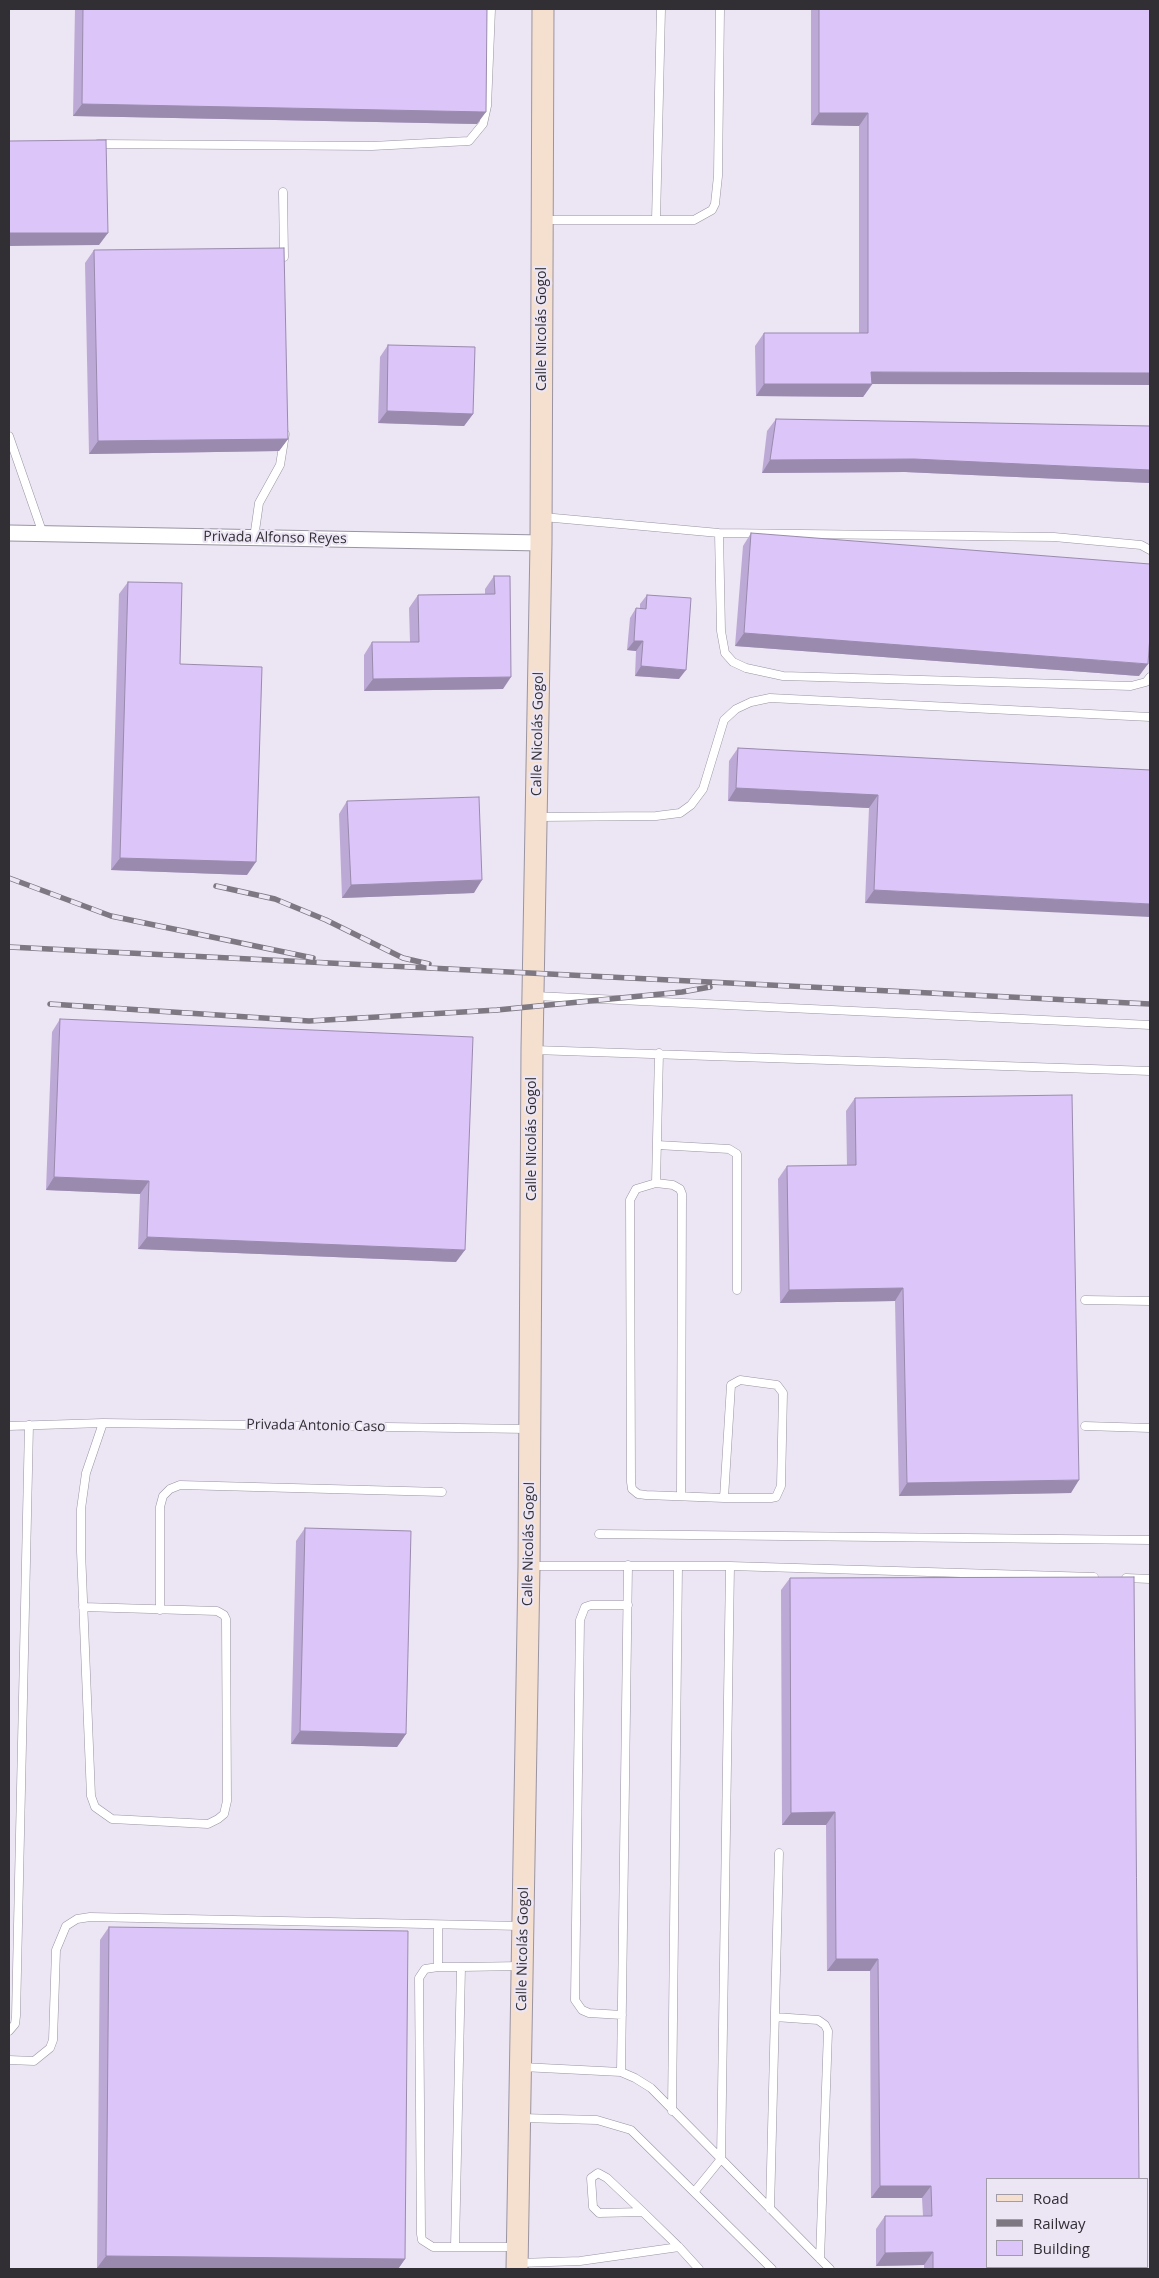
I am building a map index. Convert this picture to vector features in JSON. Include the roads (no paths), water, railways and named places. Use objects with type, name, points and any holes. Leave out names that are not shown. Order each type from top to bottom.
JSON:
[{"type":"street","name":"Calle Nicolás Gogol","points":[[517,2260],[529,1566],[532,1050],[541,543],[543,9]]},
{"type":"street","name":"Privada Alfonso Reyes","points":[[9,533],[541,543]]},
{"type":"lane","points":[[94,144],[372,146],[469,141],[483,124],[488,106],[491,9]]},
{"type":"lane","points":[[656,220],[661,9]]},
{"type":"lane","points":[[542,220],[694,220],[707,215],[715,204],[720,120],[720,9]]},
{"type":"lane","points":[[283,192],[284,270]]},
{"type":"lane","points":[[254,538],[259,503],[280,465],[285,439],[285,422]]},
{"type":"lane","points":[[9,436],[43,534]]},
{"type":"lane","points":[[541,517],[719,533],[1054,537],[1141,545],[1150,550]]},
{"type":"lane","points":[[719,533],[721,631],[725,653],[733,662],[746,668],[783,676],[1131,686],[1146,682],[1150,677]]},
{"type":"lane","points":[[537,817],[656,816],[680,813],[691,805],[702,790],[724,720],[736,709],[751,702],[770,698],[1150,717]]},
{"type":"lane","points":[[533,996],[1150,1024]]},
{"type":"lane","points":[[532,1050],[1150,1071]]},
{"type":"lane","points":[[656,1183],[659,1053]]},
{"type":"lane","points":[[657,1145],[729,1149],[737,1154],[737,1290]]},
{"type":"lane","points":[[680,1496],[682,1194],[680,1189],[673,1185],[656,1183],[636,1189],[630,1200],[632,1489],[638,1494],[680,1496],[724,1498],[771,1498],[780,1492],[783,1393],[778,1385],[740,1380],[731,1385],[724,1498]]},
{"type":"lane","points":[[1085,1300],[1150,1301]]},
{"type":"lane","points":[[83,1607],[217,1612],[224,1615],[226,1619],[227,1801],[224,1814],[218,1819],[208,1824],[112,1820],[95,1807],[91,1796],[83,1607],[81,1509],[86,1473],[103,1424]]},
{"type":"lane","name":"Privada Antonio Caso","points":[[9,1426],[103,1424],[530,1429]]},
{"type":"lane","points":[[9,2031],[15,2024],[16,2016],[29,1425]]},
{"type":"lane","points":[[1085,1426],[1150,1428]]},
{"type":"lane","points":[[160,1610],[160,1507],[163,1496],[170,1489],[180,1485],[442,1492]]},
{"type":"lane","points":[[599,1534],[1150,1540]]},
{"type":"lane","points":[[621,2072],[628,1565]]},
{"type":"lane","points":[[529,1566],[730,1566],[1101,1577]]},
{"type":"lane","points":[[672,2111],[678,1566]]},
{"type":"lane","points":[[695,2191],[721,2159],[730,1566]]},
{"type":"lane","points":[[1121,1578],[1150,1579]]},
{"type":"lane","points":[[622,2015],[589,2013],[582,2010],[575,2000],[580,1620],[585,1607],[591,1605],[628,1605]]},
{"type":"lane","points":[[770,2209],[779,1853]]},
{"type":"lane","points":[[9,2060],[34,2061],[50,2048],[53,2040],[56,1950],[66,1926],[77,1919],[90,1917],[438,1926],[523,1926]]},
{"type":"lane","points":[[438,1926],[438,1967]]},
{"type":"lane","points":[[523,1966],[438,1967],[426,1969],[419,1978],[422,2240],[433,2247],[455,2247],[517,2260],[580,2265],[679,2247]]},
{"type":"lane","points":[[455,2247],[461,1967]]},
{"type":"lane","points":[[775,2017],[818,2020],[826,2025],[828,2031],[820,2259]]},
{"type":"lane","points":[[521,2067],[621,2072],[651,2088],[830,2269]]},
{"type":"lane","points":[[519,2118],[597,2120],[631,2130],[772,2269]]},
{"type":"lane","points":[[643,2212],[599,2213],[593,2207],[591,2178],[598,2173],[601,2174],[643,2212],[699,2269]]},
{"type":"railway","points":[[9,878],[111,916],[313,958]]},
{"type":"railway","points":[[216,886],[275,899],[326,920],[403,958],[429,964]]},
{"type":"railway","points":[[9,947],[1150,1004]]},
{"type":"railway","points":[[50,1004],[309,1021],[497,1010],[682,992],[710,987]]}]
